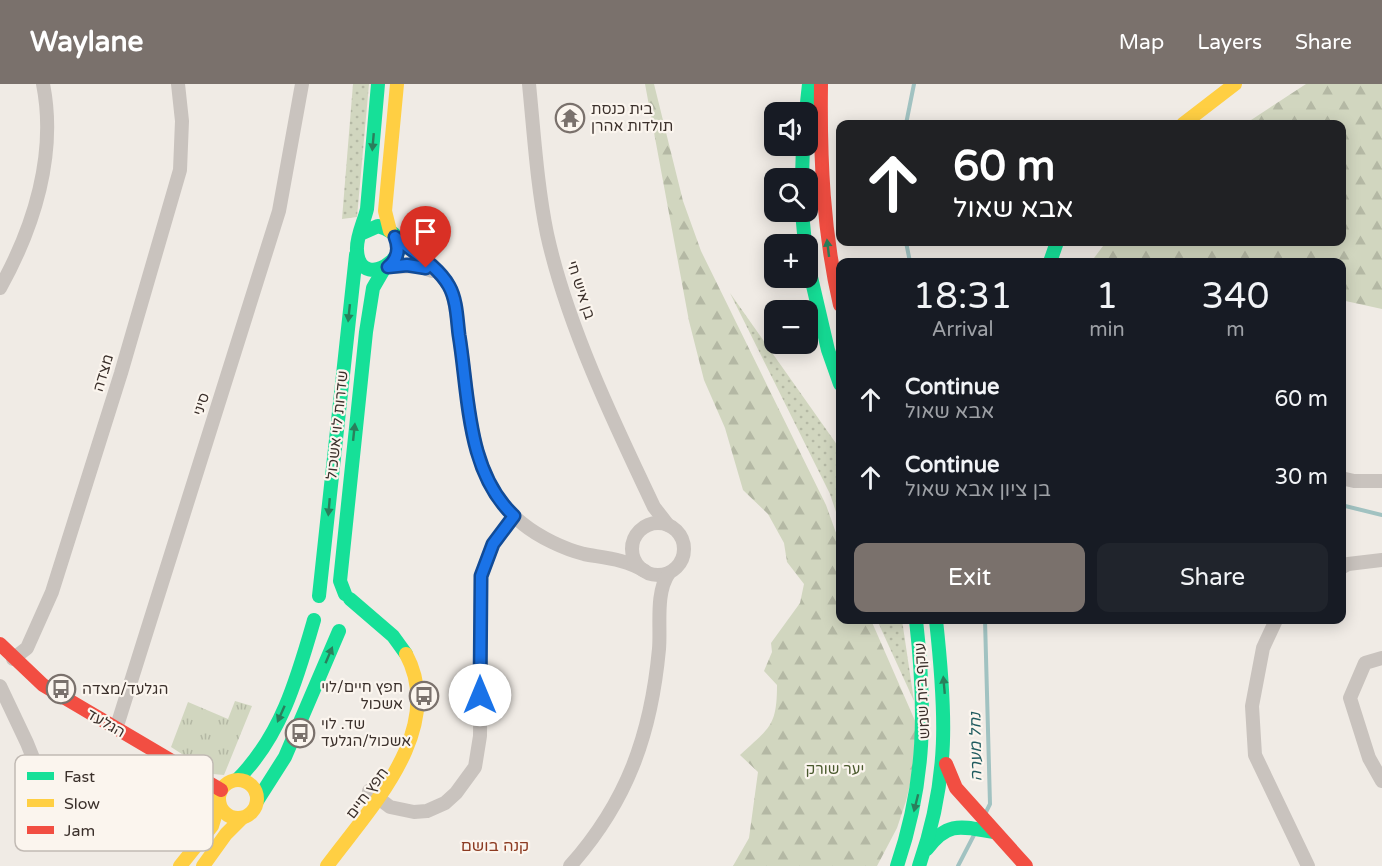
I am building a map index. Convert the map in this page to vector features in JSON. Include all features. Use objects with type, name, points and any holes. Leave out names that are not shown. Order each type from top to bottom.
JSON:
[{"type":"main road","points":[[378,84],[366,213],[356,240],[356,255],[368,268],[386,268],[397,257],[398,243],[392,234],[385,211],[397,84]]},
{"type":"main road","points":[[807,102],[809,84]]},
{"type":"main road","points":[[821,84],[821,171],[827,244],[836,286]]},
{"type":"main road","points":[[1188,120],[1235,84]]},
{"type":"main road","points":[[360,234],[378,226],[392,234]]},
{"type":"main road","name":"שדרות לוי אשכול","points":[[319,596],[356,255]]},
{"type":"main road","name":"שדרות לוי אשכול","points":[[348,596],[340,581],[357,406],[373,288],[386,268]]},
{"type":"main road","points":[[814,288],[828,350],[836,373]]},
{"type":"main road","points":[[203,866],[226,834],[252,811],[256,801],[285,757],[347,625],[348,596],[332,590],[319,596],[313,607],[314,620],[297,674],[266,746],[255,764],[237,780],[225,785],[213,822]]},
{"type":"main road","name":"חפץ חיים","points":[[314,866],[401,760],[418,704],[414,671],[399,642],[360,610],[348,596]]},
{"type":"main road","points":[[314,620],[325,630],[365,624],[389,633]]},
{"type":"main road","name":"עוקף בית שמש","points":[[897,866],[918,795],[925,749],[923,685],[916,624]]},
{"type":"main road","name":"עוקף בית שמש","points":[[922,860],[941,788],[945,762],[945,693],[936,624]]},
{"type":"main road","name":"הגלעד","points":[[0,644],[13,659],[43,685],[156,755]]},
{"type":"main road","points":[[945,762],[956,788],[1026,866]]},
{"type":"main road","points":[[237,780],[249,784],[256,794],[256,801]]},
{"type":"main road","name":"הגלעד","points":[[213,792],[220,797]]},
{"type":"main road","name":"חפץ חיים","points":[[327,866],[373,795]]},
{"type":"main road","points":[[220,797],[230,817],[242,818]]},
{"type":"main road","points":[[922,860],[934,837],[952,826],[994,832]]},
{"type":"main road","points":[[180,866],[192,851]]},
{"type":"street","points":[[0,288],[34,216],[47,137],[43,84]]},
{"type":"street","name":"מצדה","points":[[13,659],[27,648],[52,592],[121,373],[180,170],[182,121],[178,84]]},
{"type":"street","name":"סיני","points":[[116,729],[279,211],[302,84]]},
{"type":"street","name":"בן איש חי","points":[[529,84],[539,186],[558,276],[586,355],[647,492],[659,516],[668,525]]},
{"type":"street","points":[[392,234],[442,277],[453,298],[478,457],[495,493],[523,525],[564,546],[621,560],[649,573],[669,573]]},
{"type":"street","points":[[386,268],[418,266],[442,277]]},
{"type":"street","points":[[1346,479],[1382,481]]},
{"type":"street","name":"בן איש חי","points":[[638,534],[649,513],[647,492]]},
{"type":"street","points":[[373,795],[401,810],[427,811],[445,803],[456,793],[475,767],[480,736],[479,593],[481,576],[493,544],[514,516]]},
{"type":"street","points":[[570,866],[616,805],[639,751],[654,686],[663,586],[669,573],[676,568],[684,553],[681,536],[668,525],[653,524],[622,549],[604,557]]},
{"type":"street","points":[[638,534],[632,553],[639,566],[649,573],[662,597]]},
{"type":"street","points":[[1346,565],[1382,560]]},
{"type":"street","points":[[1274,624],[1263,648],[1252,706],[1255,755],[1308,866]]},
{"type":"street","points":[[1382,658],[1365,663],[1350,698],[1369,758],[1382,781]]},
{"type":"street","points":[[0,686],[32,755]]},
{"type":"green space","points":[[353,84],[369,84],[357,217],[342,219]]},
{"type":"green space","name":"יער שורק","points":[[645,84],[654,84],[683,201],[701,251],[826,505],[836,533],[836,624],[873,624],[916,723],[913,772],[906,801],[897,828],[877,866],[733,866],[749,838],[758,772],[740,755],[764,732],[773,718],[777,685],[764,671],[772,652],[771,643],[800,603],[804,584],[787,562],[784,543],[768,514],[743,490],[725,428],[704,380],[689,321]]},
{"type":"green space","points":[[1306,84],[1382,84],[1382,309],[1346,301],[1346,258],[1094,258],[1103,246],[1346,246],[1346,120],[1251,120]]},
{"type":"green space","points":[[730,293],[764,341],[764,354],[773,354],[836,443],[836,512],[830,494]]},
{"type":"green space","points":[[879,624],[903,624],[914,701]]},
{"type":"green space","points":[[235,701],[252,706],[224,775],[213,774],[213,755],[183,755],[171,747],[188,702],[228,719]]},
{"type":"waterway","name":"נחל מערה","points":[[907,120],[914,84]]},
{"type":"waterway","name":"נחל מערה","points":[[907,246],[909,258]]},
{"type":"waterway","points":[[1346,506],[1382,515]]},
{"type":"waterway","name":"נחל מערה","points":[[985,624],[990,804],[986,812]]},
{"type":"waterway","name":"נחל מערה","points":[[958,866],[974,835]]},
{"type":"traffic: fast","points":[[360,234],[378,226],[394,234],[399,244],[397,254],[390,263],[380,268],[369,269],[361,264],[357,250],[359,235],[367,209],[378,84]]},
{"type":"traffic: fast","points":[[807,102],[809,84]]},
{"type":"traffic: fast","points":[[802,168],[803,156]]},
{"type":"traffic: fast","points":[[803,222],[804,234]]},
{"type":"traffic: fast","points":[[1051,258],[1056,246]]},
{"type":"traffic: fast","points":[[319,596],[356,255]]},
{"type":"traffic: fast","points":[[345,594],[340,581],[366,332],[373,288],[384,269]]},
{"type":"traffic: fast","points":[[814,288],[828,350],[836,373]]},
{"type":"traffic: fast","points":[[350,599],[393,636],[406,654]]},
{"type":"traffic: fast","points":[[237,780],[265,745],[286,706],[314,620]]},
{"type":"traffic: fast","points":[[897,866],[914,804],[921,744],[921,684],[916,624]]},
{"type":"traffic: fast","points":[[919,866],[929,834],[941,773],[943,715],[936,624]]},
{"type":"traffic: fast","points":[[257,801],[285,757],[339,631]]},
{"type":"traffic: fast","points":[[927,849],[942,833],[949,830],[965,828],[994,832]]},
{"type":"traffic: slow","points":[[390,231],[385,211],[397,84]]},
{"type":"traffic: slow","points":[[1188,120],[1235,84]]},
{"type":"traffic: slow","points":[[327,866],[381,794],[398,767],[410,739],[417,711],[416,683],[406,654]]},
{"type":"traffic: slow","points":[[238,780],[251,786],[257,799],[251,812],[238,818],[225,812],[219,799],[225,786],[238,780]]},
{"type":"traffic: slow","points":[[213,823],[219,803]]},
{"type":"traffic: slow","points":[[203,866],[226,834],[242,818]]},
{"type":"traffic: slow","points":[[180,866],[192,851]]},
{"type":"traffic: jam","points":[[821,84],[821,140],[826,223],[836,287]]},
{"type":"traffic: jam","points":[[0,644],[43,685],[162,755]]},
{"type":"traffic: jam","points":[[946,764],[956,788],[1026,866]]},
{"type":"traffic: jam","points":[[213,785],[221,790]]},
{"type":"place","name":"בית כנסת תולדות אהרן","points":[[570,118]]},
{"type":"place","name":"הגלעד/מצדה","points":[[61,689]]},
{"type":"place","name":"חפץ חיים/לוי אשכול","points":[[424,696]]},
{"type":"place","name":"שד. לוי אשכול/הגלעד","points":[[300,733]]},
{"type":"district","name":"קנה בושם","points":[[495,846]]},
{"type":"route","points":[[426,268],[407,265],[388,267],[397,257],[398,243],[395,237],[442,277],[449,286],[456,315],[478,457],[495,493],[514,516],[493,544],[481,576],[479,593],[480,695]]}]
